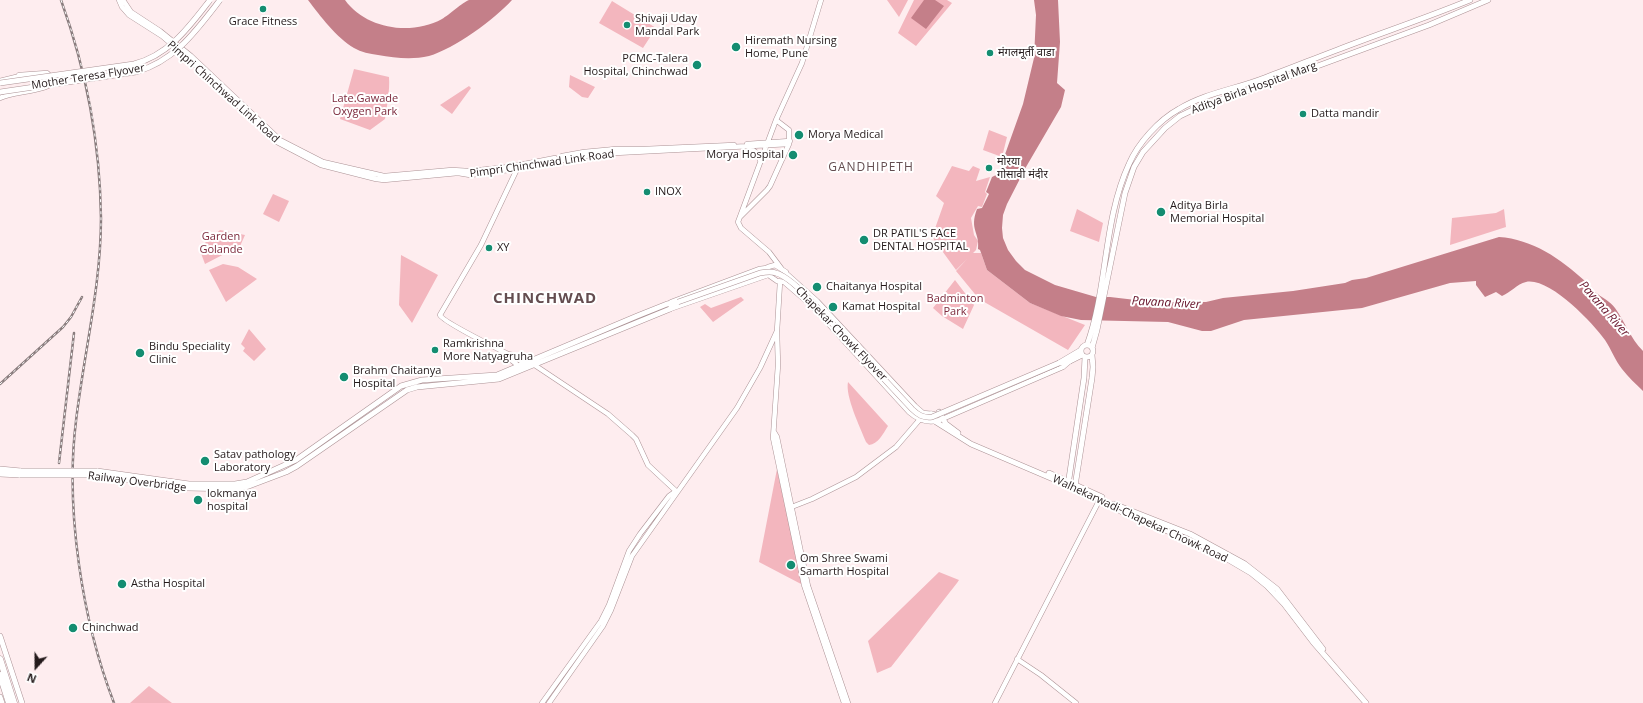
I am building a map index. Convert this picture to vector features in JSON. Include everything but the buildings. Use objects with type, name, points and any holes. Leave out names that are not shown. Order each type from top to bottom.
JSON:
[{"type":"highway","points":[[0,659],[14,703]]},
{"type":"highway","points":[[0,675],[9,703]]},
{"type":"main road","name":"Pimpri Chinchwad Link Road","points":[[119,0],[122,7],[129,15],[157,33],[189,59],[277,142],[321,165],[384,180],[458,173],[470,175],[596,154],[767,145],[789,142]]},
{"type":"main road","name":"Pimpri Chinchwad Link Road","points":[[123,0],[132,12],[164,33],[191,56],[280,140],[323,162],[384,176],[452,170],[469,172],[518,167]]},
{"type":"main road","name":"Mother Teresa Flyover","points":[[0,81],[134,64],[152,58],[176,41],[210,0]]},
{"type":"main road","name":"Mother Teresa Flyover","points":[[0,93],[47,84],[136,72],[156,65],[180,47],[200,26],[220,0]]},
{"type":"main road","points":[[821,0],[802,63],[776,120],[739,218],[738,222],[741,228],[761,244],[781,268],[817,301],[923,413],[931,414],[939,412],[1069,358]]},
{"type":"main road","name":"Aditya Birla Hospital Marg","points":[[1104,285],[1118,191],[1132,156],[1148,135],[1173,113],[1200,98],[1261,80],[1470,0]]},
{"type":"main road","name":"Aditya Birla Hospital Marg","points":[[1104,285],[1125,193],[1138,160],[1149,144],[1180,116],[1203,105],[1263,86],[1390,38],[1429,25],[1488,0]]},
{"type":"main road","points":[[1387,32],[1390,38]]},
{"type":"main road","points":[[1339,49],[1342,56]]},
{"type":"main road","points":[[0,81],[20,75],[45,73],[49,74],[52,81],[50,86],[46,88],[19,92],[0,98]]},
{"type":"main road","points":[[739,218],[767,190],[789,142],[789,130],[776,120]]},
{"type":"main road","points":[[748,145],[757,153],[760,161]]},
{"type":"main road","points":[[518,167],[481,245],[440,314],[442,318],[508,354],[510,359],[525,366]]},
{"type":"main road","points":[[768,275],[768,267],[773,257]]},
{"type":"main road","points":[[667,304],[759,269],[775,266],[781,268]]},
{"type":"main road","name":"Chapekar Chowk Flyover","points":[[525,366],[667,304],[678,302],[760,273],[768,272],[776,273],[807,296],[912,409],[919,415],[926,418],[932,417],[1069,358],[1083,354]]},
{"type":"main road","points":[[670,309],[768,275],[782,282],[812,306],[909,412],[921,420],[936,422],[944,421],[1063,367],[1069,358]]},
{"type":"main road","points":[[782,282],[787,280],[788,275]]},
{"type":"main road","points":[[782,282],[777,331],[778,365],[774,432],[777,437],[804,584],[844,703]]},
{"type":"main road","points":[[1089,346],[1095,330],[1104,285]]},
{"type":"main road","name":"Chapekar Chowk Flyover","points":[[525,366],[535,365],[640,322],[670,309],[678,302]]},
{"type":"main road","points":[[637,316],[640,322]]},
{"type":"main road","points":[[549,703],[603,626],[611,610],[632,556],[751,386],[777,331]]},
{"type":"main road","points":[[1068,483],[1084,378],[1083,346],[1089,346]]},
{"type":"main road","points":[[1075,486],[1092,378],[1093,352],[1089,346]]},
{"type":"main road","points":[[1083,354],[1088,357],[1092,355]]},
{"type":"main road","points":[[535,365],[608,414],[632,435],[636,439],[648,465],[678,491]]},
{"type":"main road","name":"Railway Overbridge","points":[[21,473],[97,473],[175,482],[249,486],[291,469],[411,388],[492,381],[525,366]]},
{"type":"main road","points":[[939,412],[944,421]]},
{"type":"main road","points":[[790,507],[856,477],[896,447],[921,420],[923,413]]},
{"type":"main road","points":[[931,414],[936,422]]},
{"type":"main road","name":"Walhekarwadi-Chapekar Chowk Road","points":[[944,421],[962,436],[981,446],[1075,486],[1115,506],[1190,534],[1262,576],[1370,703]]},
{"type":"main road","name":"Walhekarwadi-Chapekar Chowk Road","points":[[936,422],[971,444],[1068,483]]},
{"type":"main road","points":[[0,469],[21,473]]},
{"type":"main road","points":[[0,474],[21,473]]},
{"type":"main road","points":[[542,703],[603,617],[633,544],[669,496],[678,491]]},
{"type":"main road","points":[[994,703],[1101,498]]},
{"type":"main road","points":[[790,507],[810,593],[848,703]]},
{"type":"main road","name":"Walhekarwadi-Chapekar Chowk Road","points":[[1280,596],[1308,637],[1366,703]]},
{"type":"main road","points":[[0,636],[22,703]]},
{"type":"main road","points":[[1018,659],[1076,703]]},
{"type":"main road","points":[[0,697],[2,703]]},
{"type":"green space","points":[[887,0],[908,0],[899,17]]},
{"type":"green space","points":[[914,0],[947,0],[952,3],[916,46],[898,33]]},
{"type":"green space","points":[[612,1],[656,28],[643,48],[599,23]]},
{"type":"green space","name":"Late.Gawade Oxygen Park","points":[[354,69],[389,77],[389,93],[385,119],[370,130],[340,119]]},
{"type":"green space","points":[[570,75],[595,87],[588,98],[582,97],[569,87]]},
{"type":"green space","points":[[469,86],[471,88],[452,114],[440,105]]},
{"type":"green space","points":[[989,130],[1007,137],[1002,157],[983,150]]},
{"type":"green space","points":[[952,166],[969,171],[973,166],[980,169],[976,181],[990,177],[985,192],[987,194],[982,207],[978,206],[971,218],[974,235],[978,241],[976,250],[973,253],[981,253],[987,270],[1030,303],[1085,325],[1068,350],[979,299],[956,271],[967,259],[956,270],[932,237],[944,203],[936,196]]},
{"type":"green space","points":[[273,194],[289,201],[279,222],[263,214]]},
{"type":"green space","points":[[1077,209],[1103,223],[1099,242],[1070,231]]},
{"type":"green space","points":[[1504,209],[1506,227],[1450,245],[1452,218],[1496,213]]},
{"type":"green space","name":"Garden Golande","points":[[220,230],[245,235],[237,253],[234,249],[205,264],[199,248]]},
{"type":"green space","points":[[401,255],[438,275],[412,323],[399,305]]},
{"type":"green space","points":[[223,264],[238,267],[257,279],[226,302],[209,270]]},
{"type":"green space","name":"Badminton Park","points":[[955,280],[974,305],[963,329],[942,316],[933,308]]},
{"type":"green space","points":[[741,297],[744,300],[713,322],[700,307],[705,304],[711,308]]},
{"type":"green space","points":[[249,329],[266,349],[254,361],[243,351],[245,348],[241,344]]},
{"type":"green space","points":[[848,382],[888,426],[875,443],[869,445],[866,442],[851,403]]},
{"type":"green space","points":[[777,469],[802,583],[801,584],[759,562]]},
{"type":"green space","points":[[939,572],[959,580],[891,667],[877,673],[868,641]]},
{"type":"green space","points":[[149,686],[172,703],[130,703]]},
{"type":"water","points":[[308,0],[345,0],[354,10],[365,18],[390,27],[403,28],[430,24],[442,19],[469,0],[512,0],[505,8],[485,24],[450,47],[429,56],[397,58],[363,52],[354,48],[335,33]]},
{"type":"water","points":[[924,0],[935,0],[944,6],[926,29],[911,18]]},
{"type":"water","name":"Pavana River","points":[[1034,0],[1058,0],[1060,42],[1057,83],[1065,90],[1061,107],[1026,167],[1003,215],[1003,238],[1008,250],[1025,270],[1055,285],[1096,297],[1110,297],[1153,302],[1206,302],[1223,298],[1293,291],[1345,283],[1352,280],[1366,278],[1499,237],[1511,239],[1534,246],[1556,258],[1576,273],[1594,291],[1613,306],[1619,313],[1638,346],[1643,351],[1643,391],[1624,372],[1605,340],[1580,312],[1558,293],[1535,282],[1523,283],[1502,296],[1496,292],[1485,297],[1476,285],[1476,281],[1450,283],[1362,308],[1244,320],[1211,331],[1202,331],[1168,322],[1081,320],[1061,316],[1030,303],[987,270],[980,250],[978,249],[978,239],[974,222],[977,209],[982,208],[989,194],[986,192],[992,177],[998,174],[1023,104],[1034,58],[1036,15]]},
{"type":"railway","points":[[61,0],[85,80],[95,134],[101,218],[98,269],[79,396],[73,455],[75,527],[85,601],[93,636],[114,703]]},
{"type":"railway","points":[[0,384],[63,327],[71,317],[82,297]]},
{"type":"railway","points":[[59,463],[74,333]]},
{"type":"place","name":"Grace Fitness","points":[[263,9]]},
{"type":"place","name":"Shivaji Uday Mandal Park","points":[[627,25]]},
{"type":"place","name":"Hiremath Nursing Home, Pune","points":[[736,47]]},
{"type":"place","name":"मंगलमूर्ती वाडा","points":[[990,53]]},
{"type":"place","name":"PCMC-Talera Hospital, Chinchwad","points":[[697,65]]},
{"type":"place","name":"Datta mandir","points":[[1303,114]]},
{"type":"place","name":"Morya Medical","points":[[799,135]]},
{"type":"place","name":"Morya Hospital","points":[[793,155]]},
{"type":"place","name":"मोरया गोसावी मंदीर","points":[[989,168]]},
{"type":"place","name":"INOX","points":[[647,192]]},
{"type":"place","name":"Aditya Birla Memorial Hospital","points":[[1161,212]]},
{"type":"place","name":"DR PATIL'S FACE DENTAL HOSPITAL","points":[[864,240]]},
{"type":"place","name":"XY","points":[[489,248]]},
{"type":"place","name":"Chaitanya Hospital","points":[[817,287]]},
{"type":"place","name":"Kamat Hospital","points":[[833,307]]},
{"type":"place","name":"Ramkrishna More Natyagruha","points":[[435,350]]},
{"type":"place","name":"Bindu Speciality Clinic","points":[[140,353]]},
{"type":"place","name":"Brahm Chaitanya Hospital","points":[[344,377]]},
{"type":"place","name":"Satav pathology Laboratory","points":[[205,461]]},
{"type":"place","name":"lokmanya hospital","points":[[198,500]]},
{"type":"place","name":"Om Shree Swami Samarth Hospital","points":[[791,565]]},
{"type":"place","name":"Astha Hospital","points":[[122,584]]},
{"type":"place","name":"Chinchwad","points":[[73,628]]},
{"type":"district","name":"GANDHIPETH","points":[[871,168]]},
{"type":"district","name":"CHINCHWAD","points":[[545,299]]}]
